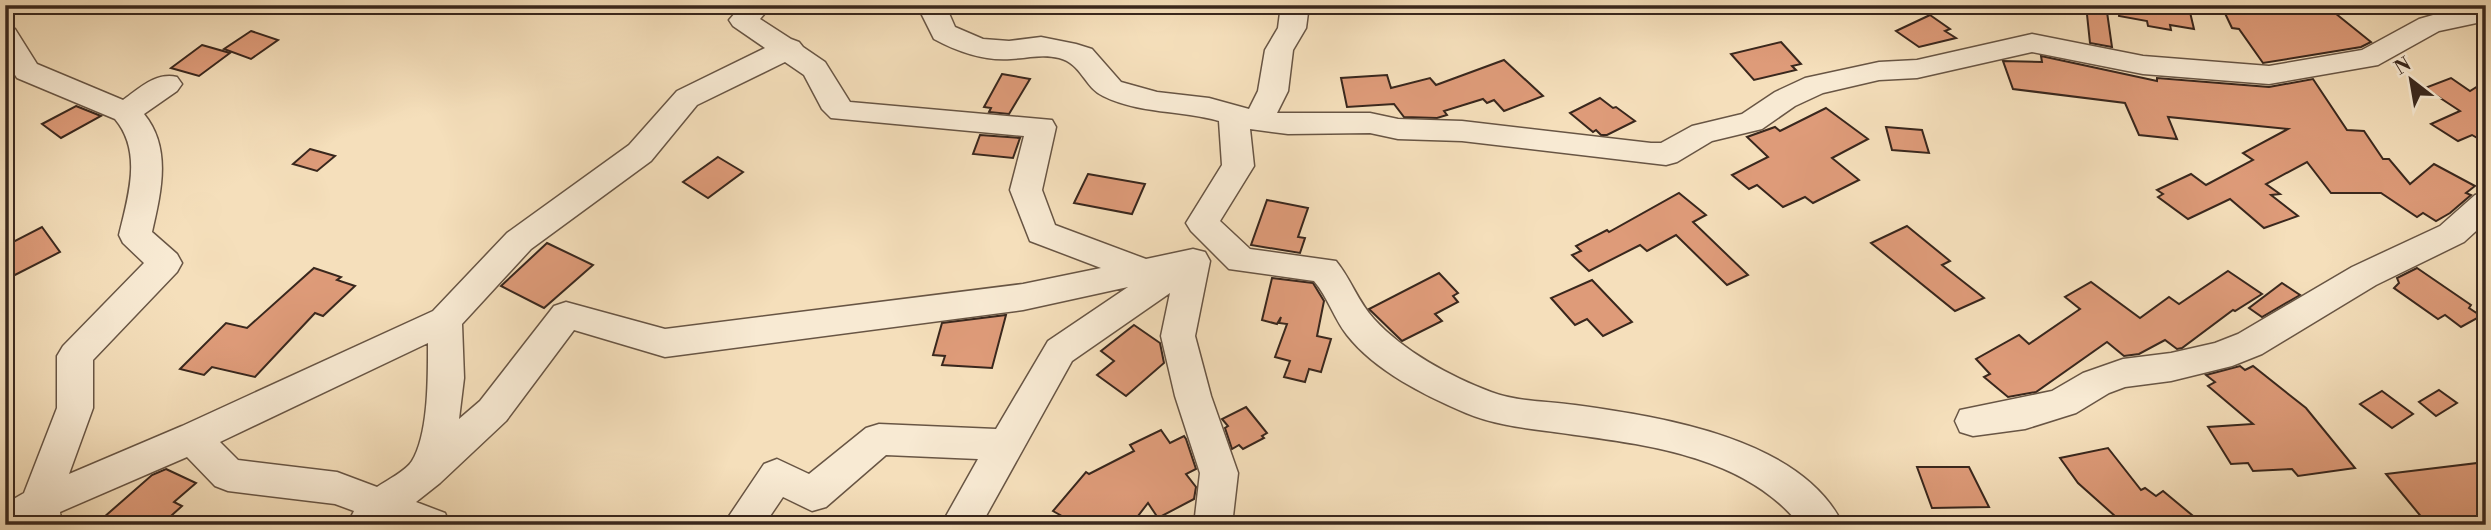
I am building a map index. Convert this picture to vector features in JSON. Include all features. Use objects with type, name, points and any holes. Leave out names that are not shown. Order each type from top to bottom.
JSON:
[{"type":"street","points":[[758,5],[743,20],[789,48],[815,69],[833,102],[842,111],[1041,127],[1026,190],[1042,233],[1144,271]]},
{"type":"street","points":[[936,5],[934,11],[944,33],[979,47],[1009,50],[1041,46],[1066,50],[1082,56],[1111,89],[1156,102],[1209,108],[1246,118],[1370,123],[1398,129],[1462,131],[1665,155],[1703,133],[1751,122],[1785,99],[1815,85],[1880,71],[1917,69],[2013,46],[2042,44],[2143,65],[2269,75],[2311,70],[2368,58],[2382,53],[2421,28],[2463,15],[2486,12]]},
{"type":"street","points":[[1295,5],[1292,28],[1279,50],[1273,91],[1246,118],[1238,166],[1202,223],[1241,260],[1324,270],[1344,297],[1351,315],[1362,330],[1386,352],[1476,402],[1499,410],[1603,424],[1693,442],[1774,476],[1799,495],[1824,525]]},
{"type":"street","points":[[5,35],[27,71],[126,112],[138,122],[147,154],[145,186],[135,235],[165,262],[75,356],[75,408],[41,514]]},
{"type":"street","points":[[5,524],[41,514],[193,438],[445,320],[519,241],[640,152],[687,98],[789,48]]},
{"type":"street","points":[[126,112],[167,84]]},
{"type":"street","points":[[1973,421],[2025,414],[2063,403],[2096,383],[2123,373],[2171,367],[2220,356],[2250,344],[2364,276],[2452,234],[2486,204]]},
{"type":"street","points":[[374,515],[427,472],[493,411],[566,315],[665,343],[1023,297],[1193,261]]},
{"type":"street","points":[[960,525],[1060,351],[1193,261]]},
{"type":"street","points":[[1193,261],[1178,336],[1193,396],[1219,473],[1213,525]]},
{"type":"street","points":[[427,472],[440,424],[446,378],[445,320]]},
{"type":"street","points":[[193,438],[228,475],[337,488],[374,515],[431,525]]},
{"type":"street","points":[[742,525],[777,475],[812,495],[879,439],[1006,445]]},
{"type":"building","points":[[2086,5],[2106,5],[2112,47],[2090,43]]},
{"type":"building","points":[[2120,5],[2189,8],[2194,29],[2170,25],[2171,30],[2148,26],[2147,21],[2119,16]]},
{"type":"building","points":[[2221,5],[2264,5],[2269,14],[2330,9],[2371,42],[2361,47],[2263,63],[2239,29],[2232,28]]},
{"type":"building","points":[[1930,15],[1950,29],[1945,31],[1956,38],[1919,47],[1896,31]]},
{"type":"building","points":[[251,31],[278,40],[251,59],[224,49]]},
{"type":"building","points":[[1781,42],[1801,64],[1792,66],[1796,70],[1754,80],[1731,54]]},
{"type":"building","points":[[202,45],[230,53],[199,76],[171,68]]},
{"type":"building","points":[[2041,56],[2157,81],[2157,78],[2269,87],[2313,79],[2347,130],[2364,131],[2383,159],[2389,159],[2410,184],[2434,164],[2475,186],[2466,193],[2471,195],[2436,221],[2423,213],[2417,217],[2381,193],[2331,193],[2307,162],[2266,184],[2280,194],[2271,195],[2298,216],[2264,228],[2230,199],[2188,219],[2158,197],[2163,194],[2157,190],[2191,174],[2206,185],[2253,160],[2243,153],[2288,129],[2168,117],[2177,139],[2139,135],[2125,103],[2013,89],[2003,61],[2042,62]]},
{"type":"building","points":[[1504,60],[1543,96],[1504,111],[1494,100],[1487,103],[1483,99],[1444,111],[1447,115],[1437,118],[1404,117],[1394,104],[1347,107],[1341,78],[1387,75],[1391,88],[1430,78],[1436,85]]},
{"type":"building","points":[[1002,74],[1030,79],[1009,114],[989,112],[991,108],[984,107]]},
{"type":"building","points":[[2451,78],[2470,91],[2486,81],[2486,143],[2472,135],[2458,141],[2431,124],[2460,111],[2425,88]]},
{"type":"building","points":[[1600,98],[1635,121],[1607,135],[1601,135],[1596,130],[1593,132],[1570,113]]},
{"type":"building","points":[[76,106],[101,116],[61,138],[42,124]]},
{"type":"building","points":[[1826,108],[1868,139],[1832,158],[1859,180],[1813,203],[1805,197],[1783,207],[1757,185],[1749,189],[1732,175],[1768,157],[1747,137],[1775,127],[1780,131]]},
{"type":"building","points":[[1886,127],[1922,130],[1929,153],[1892,150]]},
{"type":"building","points":[[980,135],[1020,138],[1013,158],[973,154]]},
{"type":"building","points":[[310,149],[335,156],[317,171],[293,164]]},
{"type":"building","points":[[718,157],[743,172],[708,198],[683,182]]},
{"type":"building","points":[[1088,174],[1145,184],[1132,214],[1074,203]]},
{"type":"building","points":[[1679,193],[1706,215],[1693,222],[1748,275],[1727,285],[1676,235],[1647,251],[1640,245],[1589,271],[1572,255],[1581,251],[1576,246],[1607,230],[1609,232]]},
{"type":"building","points":[[1267,200],[1308,208],[1298,237],[1305,238],[1300,253],[1251,245]]},
{"type":"building","points":[[1907,226],[1950,261],[1942,265],[1984,298],[1955,311],[1871,243]]},
{"type":"building","points":[[42,227],[60,252],[5,280],[5,246]]},
{"type":"building","points":[[547,243],[593,265],[544,308],[501,286]]},
{"type":"building","points":[[314,268],[341,277],[337,280],[355,286],[323,316],[315,313],[255,377],[212,367],[204,375],[180,369],[226,323],[247,328]]},
{"type":"building","points":[[2417,268],[2471,305],[2469,308],[2481,316],[2461,327],[2445,315],[2438,319],[2394,288],[2399,283],[2397,278]]},
{"type":"building","points":[[2228,271],[2262,294],[2233,310],[2182,348],[2177,349],[2165,340],[2139,354],[2124,356],[2107,342],[2036,392],[2008,397],[1984,377],[1990,374],[1976,359],[2019,335],[2029,344],[2080,309],[2065,297],[2091,282],[2140,318],[2169,297],[2179,304]]},
{"type":"building","points":[[1439,273],[1458,293],[1453,296],[1458,302],[1435,314],[1442,321],[1402,341],[1369,309]]},
{"type":"building","points":[[1272,278],[1313,283],[1324,301],[1317,336],[1331,339],[1321,372],[1309,369],[1305,382],[1284,377],[1290,361],[1275,357],[1287,324],[1279,323],[1281,317],[1277,324],[1262,320]]},
{"type":"building","points":[[1592,280],[1632,322],[1603,336],[1587,319],[1575,325],[1551,298]]},
{"type":"building","points":[[2282,283],[2300,295],[2262,317],[2249,308]]},
{"type":"building","points":[[1006,315],[992,368],[942,365],[945,356],[933,355],[942,323]]},
{"type":"building","points":[[1134,325],[1160,343],[1164,363],[1126,396],[1097,375],[1114,361],[1101,351]]},
{"type":"building","points":[[2240,366],[2245,370],[2253,366],[2306,408],[2355,468],[2298,476],[2292,469],[2253,471],[2248,463],[2231,464],[2208,427],[2253,424],[2208,386],[2215,382],[2206,375]]},
{"type":"building","points":[[2439,390],[2457,403],[2436,416],[2419,402]]},
{"type":"building","points":[[2382,391],[2413,414],[2392,428],[2360,404]]},
{"type":"building","points":[[1246,407],[1267,433],[1262,436],[1264,438],[1243,449],[1239,445],[1232,449],[1225,428],[1228,426],[1222,419]]},
{"type":"building","points":[[1161,430],[1170,443],[1184,436],[1186,439],[1196,469],[1186,474],[1196,487],[1194,499],[1158,518],[1148,503],[1131,525],[1078,525],[1053,511],[1086,472],[1089,474],[1134,451],[1130,445]]},
{"type":"building","points":[[2108,448],[2141,490],[2145,488],[2156,496],[2163,491],[2204,525],[2125,525],[2078,483],[2060,458]]},
{"type":"building","points":[[2486,462],[2486,525],[2428,525],[2386,474]]},
{"type":"building","points":[[1917,467],[1969,467],[1989,507],[1932,508]]},
{"type":"building","points":[[166,469],[196,483],[174,502],[182,506],[161,525],[95,525],[152,475]]}]
